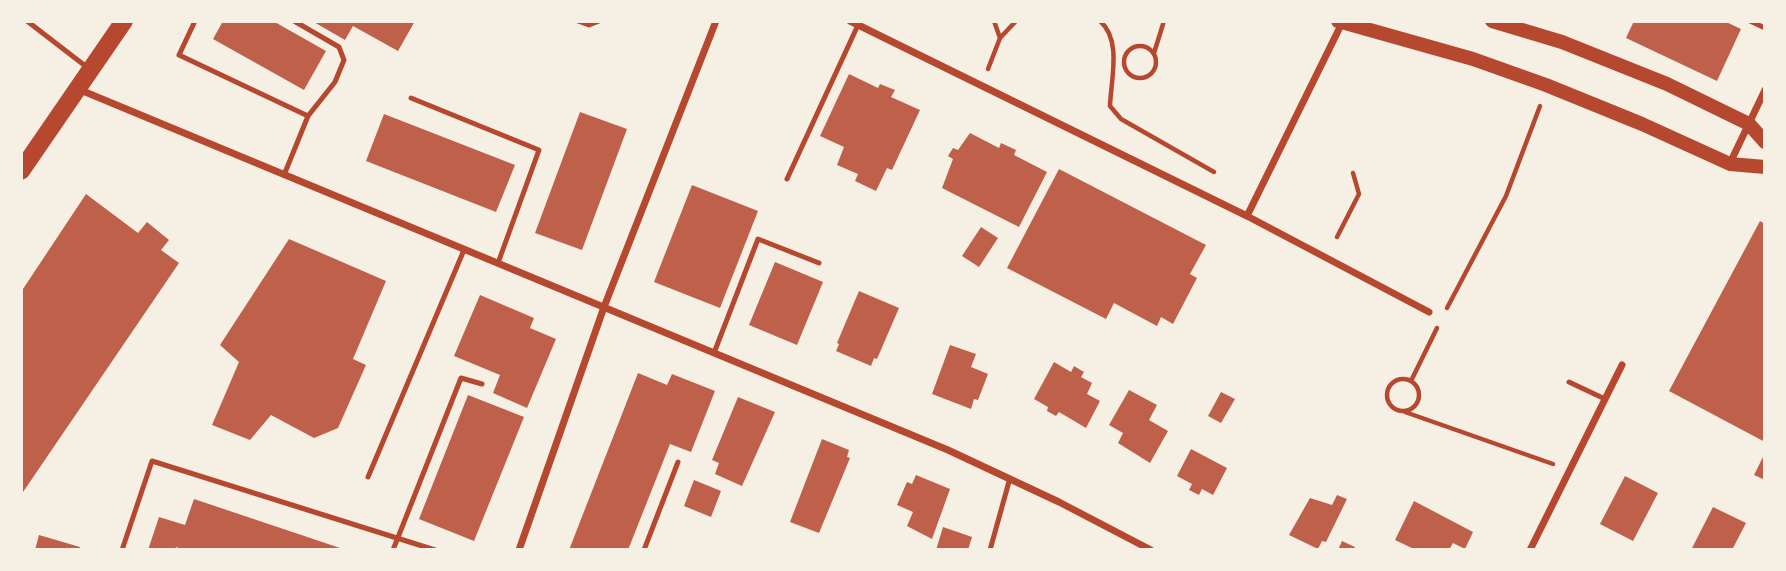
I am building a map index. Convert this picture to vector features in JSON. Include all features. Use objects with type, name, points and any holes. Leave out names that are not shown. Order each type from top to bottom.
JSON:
[{"type":"main road","points":[[24,160],[78,89],[124,21]]},
{"type":"main road","points":[[1341,21],[1473,60],[1546,85],[1730,164],[1765,167]]},
{"type":"main road","points":[[1492,21],[1562,43],[1655,80],[1749,124],[1765,142]]},
{"type":"street","points":[[519,550],[604,307],[716,21]]},
{"type":"street","points":[[850,21],[982,83],[1247,216],[1429,312]]},
{"type":"street","points":[[1247,216],[1341,21]]},
{"type":"street","points":[[78,89],[1010,478],[1151,550]]},
{"type":"street","points":[[1730,164],[1765,90]]},
{"type":"street","points":[[1530,550],[1622,365]]},
{"type":"lane","points":[[195,21],[179,55],[308,116]]},
{"type":"lane","points":[[285,175],[308,116],[335,82],[344,60],[339,47],[294,21]]},
{"type":"lane","points":[[578,21],[589,25],[599,21]]},
{"type":"lane","points":[[1751,21],[1765,28]]},
{"type":"lane","points":[[21,30],[26,22],[90,70]]},
{"type":"lane","points":[[787,180],[858,25]]},
{"type":"lane","points":[[411,98],[539,150],[498,263]]},
{"type":"lane","points":[[714,353],[758,239],[819,263]]},
{"type":"lane","points":[[368,477],[464,250]]},
{"type":"lane","points":[[393,550],[461,378],[482,384]]},
{"type":"lane","points":[[1569,382],[1605,399]]},
{"type":"lane","points":[[122,550],[152,461],[435,550]]},
{"type":"lane","points":[[644,550],[678,462]]},
{"type":"lane","points":[[990,550],[1010,478]]},
{"type":"path","points":[[994,21],[1000,38]]},
{"type":"path","points":[[982,83],[1000,38],[1016,21]]},
{"type":"path","points":[[1100,21],[1109,29],[1113,63],[1110,106],[1121,120],[1214,172]]},
{"type":"path","points":[[1125,56],[1127,72],[1142,78],[1154,69],[1154,54],[1164,21]]},
{"type":"path","points":[[1113,63],[1137,47],[1146,47],[1154,54]]},
{"type":"path","points":[[1411,382],[1506,196],[1539,111]]},
{"type":"path","points":[[1337,237],[1359,194],[1353,173]]},
{"type":"path","points":[[1405,412],[1416,405],[1418,388],[1411,382],[1396,380],[1387,390],[1390,406],[1405,412],[1568,470]]},
{"type":"building","points":[[223,21],[273,21],[326,51],[304,90],[213,39]]},
{"type":"building","points":[[312,21],[415,21],[398,51],[353,26],[345,40]]},
{"type":"building","points":[[1634,21],[1724,21],[1741,29],[1717,81],[1626,38]]},
{"type":"building","points":[[849,74],[878,88],[880,84],[895,90],[891,97],[920,110],[892,170],[887,168],[876,191],[855,181],[858,174],[837,165],[844,147],[820,136]]},
{"type":"building","points":[[580,112],[627,129],[582,250],[535,233]]},
{"type":"building","points":[[384,114],[515,165],[496,212],[366,161]]},
{"type":"building","points":[[970,133],[999,148],[1001,143],[1016,150],[1014,155],[1047,172],[1019,227],[942,188],[953,159],[948,156],[953,148],[958,150]]},
{"type":"building","points":[[1059,169],[1206,245],[1190,274],[1197,278],[1173,324],[1161,317],[1157,326],[1114,303],[1106,319],[1007,268]]},
{"type":"building","points":[[692,185],[758,211],[720,308],[654,282]]},
{"type":"building","points":[[86,194],[138,233],[147,222],[169,240],[161,250],[179,263],[21,495],[21,292]]},
{"type":"building","points":[[1760,221],[1765,224],[1765,442],[1669,391]]},
{"type":"building","points":[[981,227],[998,238],[979,267],[962,256]]},
{"type":"building","points":[[289,239],[386,281],[353,359],[366,365],[338,428],[314,438],[271,415],[250,440],[212,425],[239,362],[220,345]]},
{"type":"building","points":[[775,262],[823,282],[797,345],[749,325]]},
{"type":"building","points":[[859,291],[899,308],[877,359],[874,358],[871,366],[836,351]]},
{"type":"building","points":[[480,295],[534,318],[530,328],[556,339],[527,408],[493,393],[500,375],[454,356]]},
{"type":"building","points":[[950,345],[976,354],[971,367],[988,374],[978,400],[974,399],[971,409],[932,394]]},
{"type":"building","points":[[1054,362],[1071,372],[1074,366],[1084,372],[1081,377],[1092,383],[1087,394],[1100,401],[1086,428],[1059,412],[1056,416],[1047,411],[1048,407],[1034,399]]},
{"type":"building","points":[[638,373],[667,385],[672,374],[715,391],[691,452],[670,444],[628,550],[569,550]]},
{"type":"building","points":[[1129,390],[1157,405],[1149,420],[1168,431],[1150,463],[1118,443],[1123,433],[1109,425]]},
{"type":"building","points":[[1221,392],[1235,399],[1221,423],[1208,416]]},
{"type":"building","points":[[468,395],[524,417],[474,541],[419,519]]},
{"type":"building","points":[[738,397],[775,412],[742,486],[715,474],[719,463],[712,460]]},
{"type":"building","points":[[822,439],[849,450],[847,457],[850,458],[819,533],[790,522]]},
{"type":"building","points":[[1191,449],[1227,468],[1213,495],[1202,489],[1199,495],[1189,490],[1192,484],[1177,476]]},
{"type":"building","points":[[1765,453],[1765,480],[1754,475]]},
{"type":"building","points":[[916,475],[950,489],[932,539],[907,526],[913,512],[897,505],[907,482],[912,484]]},
{"type":"building","points":[[1625,476],[1658,493],[1633,541],[1600,524]]},
{"type":"building","points":[[694,480],[721,491],[711,517],[684,506]]},
{"type":"building","points":[[1337,495],[1347,499],[1326,542],[1322,541],[1318,549],[1289,535],[1310,498],[1332,505]]},
{"type":"building","points":[[194,499],[346,550],[185,550],[176,547],[175,550],[148,550],[159,517],[185,525]]},
{"type":"building","points":[[1414,501],[1473,532],[1465,549],[1453,543],[1449,550],[1416,550],[1395,540]]},
{"type":"building","points":[[1713,507],[1746,523],[1732,550],[1691,550]]},
{"type":"building","points":[[943,527],[972,537],[968,550],[936,550]]},
{"type":"building","points":[[39,535],[80,547],[79,550],[35,550]]},
{"type":"building","points":[[1342,541],[1355,547],[1354,550],[1338,550]]}]
